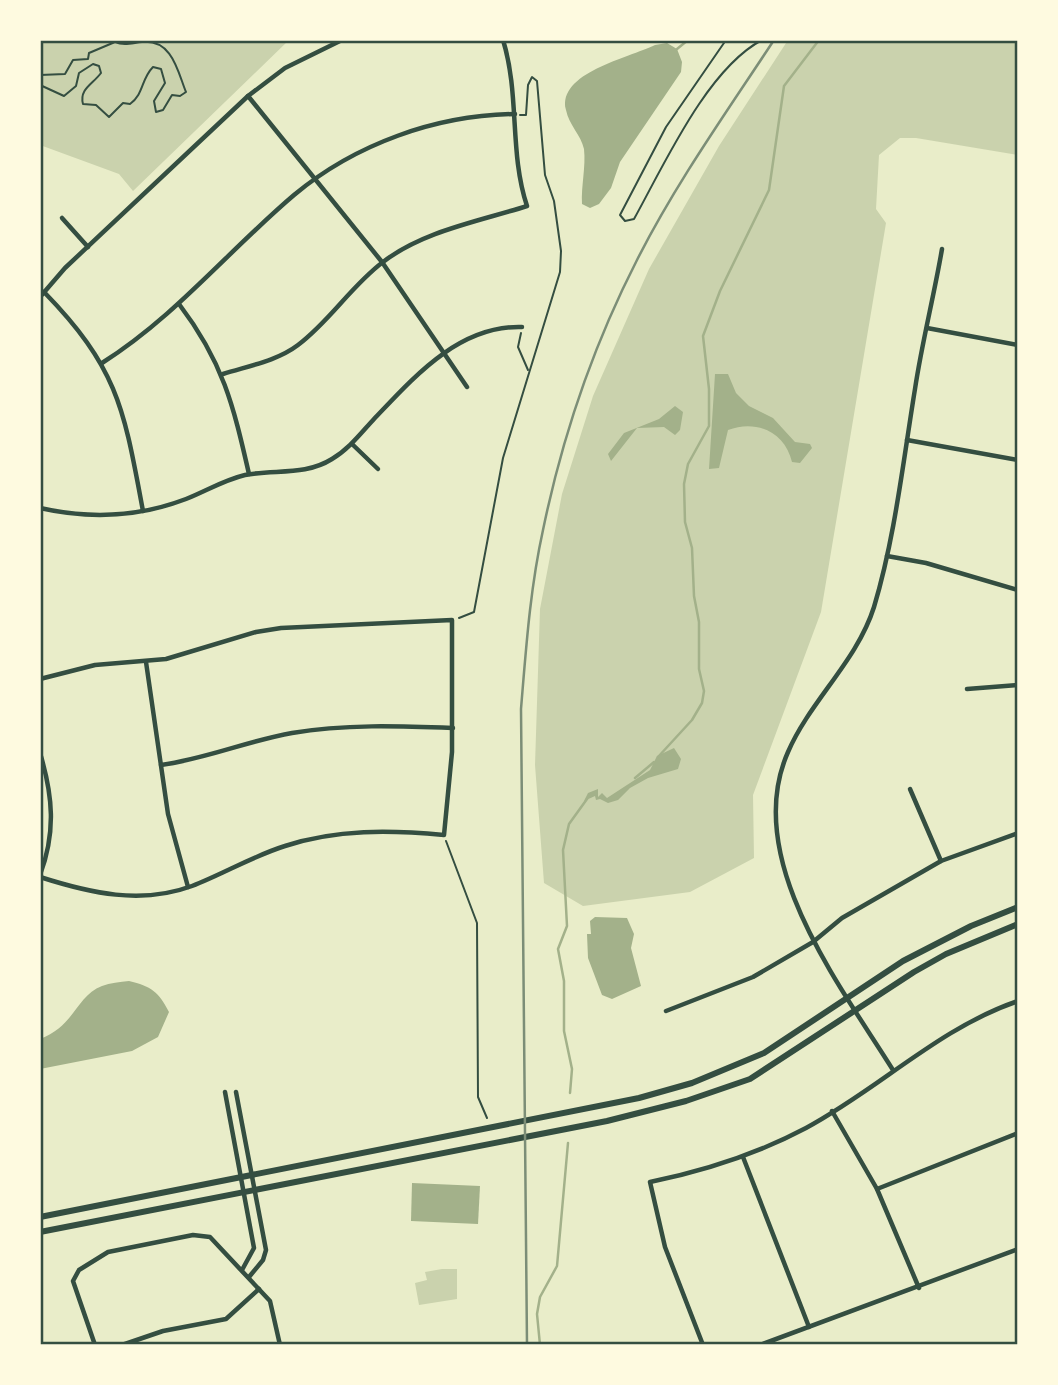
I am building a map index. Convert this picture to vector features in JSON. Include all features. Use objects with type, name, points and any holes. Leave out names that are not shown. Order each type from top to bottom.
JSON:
[{"type":"main road","points":[[40,1217],[639,1098],[692,1083],[764,1053],[919,952],[971,926],[1018,907]]},
{"type":"main road","points":[[40,1232],[607,1121],[686,1101],[750,1079],[946,954],[1018,923]]},
{"type":"street","points":[[143,512],[125,420],[102,363],[74,323],[42,295],[88,247],[248,96],[285,68],[342,40]]},
{"type":"street","points":[[223,374],[283,354],[297,345],[383,262],[413,244],[527,206],[518,173],[512,76],[503,40]]},
{"type":"street","points":[[248,96],[383,262],[467,387]]},
{"type":"street","points":[[102,363],[151,330],[269,218],[315,179],[352,156],[391,138],[473,116],[515,114]]},
{"type":"street","points":[[62,218],[88,247]]},
{"type":"street","points":[[893,1070],[813,942],[794,898],[781,853],[777,782],[788,752],[812,708],[841,669],[873,610],[887,556],[942,249]]},
{"type":"street","points":[[179,304],[202,335],[223,374],[249,474]]},
{"type":"street","points":[[40,508],[102,516],[143,512],[175,503],[249,474],[290,473],[313,468],[331,461],[352,444],[421,370],[444,353],[490,329],[522,327]]},
{"type":"street","points":[[928,328],[1018,345]]},
{"type":"street","points":[[907,440],[1018,460]]},
{"type":"street","points":[[352,444],[378,469]]},
{"type":"street","points":[[887,556],[926,563],[1018,590]]},
{"type":"street","points":[[40,679],[95,665],[146,662],[281,628],[452,620],[453,728],[444,835],[366,831],[312,839],[263,854],[188,887],[153,895],[111,895],[40,876],[49,847],[52,818],[51,791],[40,753]]},
{"type":"street","points":[[146,662],[173,839],[188,887]]},
{"type":"street","points":[[967,690],[1018,685]]},
{"type":"street","points":[[161,765],[191,761],[294,733],[389,726],[453,728]]},
{"type":"street","points":[[910,789],[941,862]]},
{"type":"street","points":[[666,1011],[752,977],[813,942],[842,918],[941,862],[1018,833]]},
{"type":"street","points":[[703,1345],[665,1247],[650,1182],[694,1173],[743,1157],[806,1128],[955,1030],[1018,1001]]},
{"type":"street","points":[[225,1092],[254,1248],[254,1254],[242,1270]]},
{"type":"street","points":[[236,1092],[266,1250],[263,1260],[249,1277]]},
{"type":"street","points":[[832,1111],[877,1189],[919,1288]]},
{"type":"street","points":[[877,1189],[1018,1133]]},
{"type":"street","points":[[743,1157],[809,1327]]},
{"type":"street","points":[[95,1345],[73,1281],[79,1270],[100,1256],[201,1234],[216,1241],[273,1306],[280,1345]]},
{"type":"street","points":[[760,1345],[1018,1249]]},
{"type":"street","points":[[122,1345],[163,1331],[226,1319],[259,1289]]},
{"type":"path","points":[[726,40],[666,127],[620,215],[625,221],[634,219],[690,117],[718,79],[744,49],[762,40]]},
{"type":"path","points":[[40,75],[65,74],[73,60],[88,59],[89,53],[115,42],[120,44],[147,41],[165,49],[174,60],[183,75],[186,92],[180,96],[172,95],[163,110],[156,112],[154,101],[166,83],[161,69],[153,67],[148,72],[140,96],[130,104],[123,103],[109,117],[96,105],[83,104],[84,91],[101,73],[99,66],[93,64],[79,73],[76,86],[64,96],[40,85]]},
{"type":"path","points":[[452,620],[474,612],[503,458],[560,272],[561,251],[554,201],[545,175],[537,81],[531,77],[526,115],[515,114]]},
{"type":"path","points":[[522,327],[518,347],[529,371]]},
{"type":"path","points":[[444,835],[460,883],[475,914],[478,1097],[487,1118]]},
{"type":"shaded area","points":[[40,40],[289,40],[133,191],[119,174],[40,145]]},
{"type":"shaded area","points":[[788,40],[1018,40],[1018,155],[916,138],[900,138],[879,155],[876,209],[886,223],[821,612],[753,795],[754,858],[690,892],[583,906],[544,883],[535,765],[540,609],[562,494],[593,396],[649,269],[719,146]]},
{"type":"shaded area","points":[[667,43],[677,49],[682,62],[681,72],[620,162],[611,188],[599,204],[590,208],[582,204],[584,149],[566,110],[566,97],[572,86],[597,68],[655,45]]},
{"type":"shaded area","points":[[715,374],[728,374],[736,393],[749,406],[773,418],[795,442],[810,444],[812,448],[800,463],[792,462],[783,443],[776,436],[759,427],[749,426],[728,430],[719,468],[709,469]]},
{"type":"shaded area","points":[[675,406],[683,412],[680,430],[675,435],[664,427],[637,428],[611,461],[608,454],[624,433],[659,419]]},
{"type":"shaded area","points":[[674,748],[681,759],[678,769],[648,778],[630,788],[618,800],[608,803],[596,800],[595,796],[584,801],[588,793],[598,789],[598,797],[602,793],[607,798],[650,770],[657,756]]},
{"type":"shaded area","points":[[595,917],[627,918],[634,934],[631,948],[641,986],[612,999],[602,995],[588,958],[587,934],[591,934],[590,921]]},
{"type":"shaded area","points":[[129,981],[154,991],[169,1012],[158,1037],[132,1051],[40,1069],[40,1039],[61,1027],[93,991],[105,985]]},
{"type":"shaded area","points":[[412,1183],[480,1186],[478,1224],[411,1221]]},
{"type":"shaded area","points":[[457,1269],[457,1299],[419,1305],[415,1283],[427,1280],[425,1272]]},
{"type":"waterway","points":[[677,49],[688,40]]},
{"type":"waterway","points":[[658,757],[692,720],[702,703],[704,691],[699,669],[699,622],[694,596],[692,548],[685,522],[684,484],[688,464],[709,426],[709,389],[703,336],[720,291],[769,190],[784,86],[819,40]]},
{"type":"waterway","points":[[635,778],[654,762]]},
{"type":"waterway","points":[[570,1093],[572,1069],[564,1031],[564,981],[558,949],[567,926],[563,850],[569,824],[587,799]]},
{"type":"waterway","points":[[540,1345],[537,1314],[540,1297],[557,1266],[568,1143]]},
{"type":"railway","points":[[527,1345],[521,709],[529,619],[539,552],[570,426],[593,358],[621,292],[652,231],[685,176],[774,40]]}]
